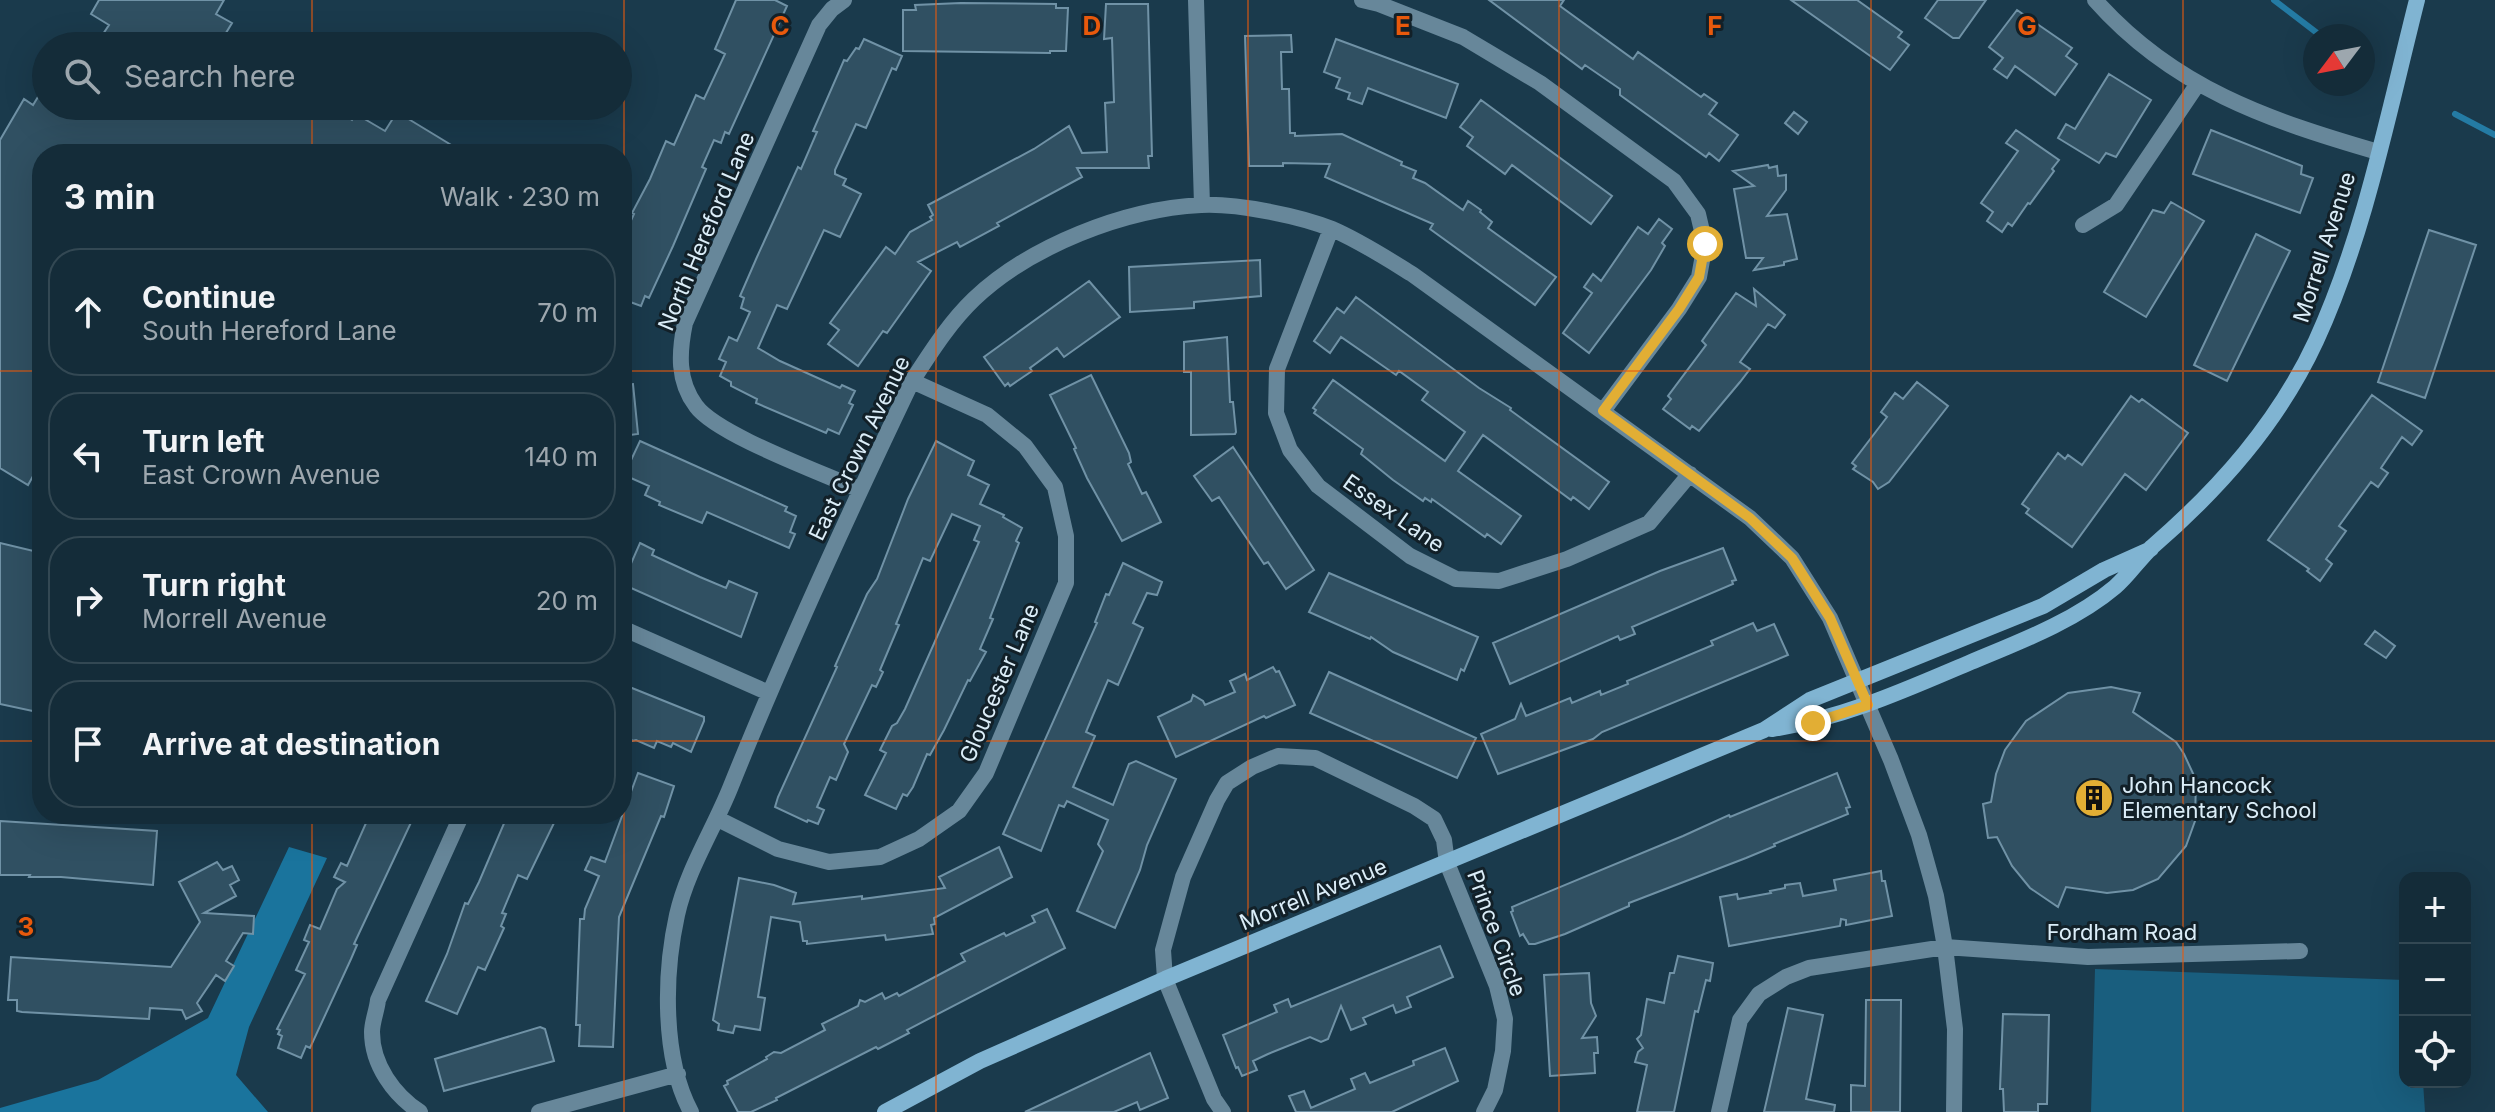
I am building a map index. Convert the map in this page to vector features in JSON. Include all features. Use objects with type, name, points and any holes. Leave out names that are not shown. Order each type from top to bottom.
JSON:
[{"type":"street","name":"North Hereford Lane","points":[[844,0],[819,25],[685,323],[680,350],[682,377],[696,407],[723,429],[860,490]]},
{"type":"street","points":[[1196,0],[1202,205]]},
{"type":"street","points":[[1362,0],[1463,37],[1540,83],[1674,181],[1698,214],[1705,244],[1699,277],[1603,411]]},
{"type":"street","points":[[2095,0],[2143,45],[2197,85],[2248,110],[2308,132],[2378,152]]},
{"type":"street","name":"Morrell Avenue","points":[[1764,730],[1813,723],[1868,705],[2000,651],[2079,611],[2115,587],[2227,477],[2254,444],[2293,384],[2336,295],[2378,152],[2417,0]]},
{"type":"street","points":[[2083,225],[2116,205],[2197,85]]},
{"type":"street","name":"East Crown Avenue","points":[[691,1112],[678,1074],[670,1031],[668,993],[678,913],[690,876],[718,819],[769,693],[912,381],[940,337],[975,298],[1022,263],[1075,236],[1134,216],[1202,205],[1290,216],[1331,229],[1412,274],[1750,518],[1792,558],[1830,618],[1919,835],[1936,896],[1945,947],[1955,1029],[1954,1112]]},
{"type":"street","name":"Essex Lane","points":[[1331,229],[1277,369],[1276,413],[1290,450],[1318,486],[1410,556],[1456,579],[1499,581],[1567,559],[1649,523],[1690,474]]},
{"type":"street","name":"Gloucester Lane","points":[[718,819],[778,849],[829,862],[880,857],[919,839],[959,811],[986,773],[1066,583],[1066,536],[1055,487],[1025,446],[987,415],[912,381]]},
{"type":"street","name":"Morrell Avenue","points":[[885,1112],[980,1061],[1165,979],[1764,730],[1810,700],[2043,606],[2104,570],[2151,549]]},
{"type":"street","points":[[632,632],[769,693]]},
{"type":"street","name":"Prince Circle","points":[[1165,979],[1163,950],[1183,877],[1227,783],[1252,767],[1278,756],[1315,758],[1414,806],[1434,819],[1444,840],[1447,863],[1497,986],[1505,1019],[1503,1051],[1495,1090],[1484,1112]]},
{"type":"street","points":[[420,1112],[398,1096],[381,1068],[372,1033],[378,1000],[457,824]]},
{"type":"street","name":"Fordham Road","points":[[1719,1112],[1740,1020],[1759,994],[1786,977],[1809,968],[1945,947],[2088,957],[2300,951]]},
{"type":"street","points":[[1165,979],[1214,1099],[1223,1112]]},
{"type":"street","points":[[539,1112],[678,1074]]},
{"type":"shaded area","points":[[289,847],[327,858],[249,1027],[236,1075],[268,1112],[0,1112],[0,1108],[98,1080],[208,1018]]},
{"type":"shaded area","points":[[2095,969],[2399,980],[2399,1088],[2423,1088],[2425,1112],[2091,1112]]},
{"type":"building","points":[[99,0],[224,0],[216,14],[232,23],[227,32],[104,32],[109,25],[91,14]]},
{"type":"building","points":[[736,0],[775,0],[787,6],[729,134],[725,132],[721,143],[714,140],[702,167],[706,169],[673,246],[649,298],[645,296],[641,306],[632,303],[632,213],[666,141],[674,145],[696,95],[704,99],[725,54],[715,49]]},
{"type":"building","points":[[1489,0],[1564,0],[1560,6],[1633,59],[1638,52],[1701,97],[1704,94],[1717,103],[1709,114],[1738,135],[1719,161],[1709,153],[1706,157],[1620,95],[1620,89],[1585,65],[1582,69]]},
{"type":"building","points":[[1791,0],[1857,0],[1902,32],[1898,37],[1909,45],[1890,70]]},
{"type":"building","points":[[1938,0],[1986,0],[1959,38],[1953,38],[1925,18]]},
{"type":"building","points":[[1056,4],[1056,8],[1068,8],[1066,51],[903,51],[903,10],[916,10],[915,5]]},
{"type":"building","points":[[1106,4],[1148,4],[1152,156],[1148,156],[1149,168],[1077,168],[1082,177],[997,223],[999,226],[960,247],[957,242],[918,262],[931,271],[887,333],[883,331],[858,366],[828,344],[839,330],[830,323],[886,247],[895,254],[910,232],[932,220],[928,205],[1034,149],[1069,126],[1082,153],[1107,152],[1105,103],[1114,102],[1112,38],[1104,39]]},
{"type":"building","points":[[2017,10],[2072,48],[2066,56],[2077,64],[2055,95],[2015,66],[2007,78],[1994,69],[2003,58],[1989,47]]},
{"type":"building","points":[[1291,35],[1292,52],[1281,52],[1282,89],[1289,89],[1290,133],[1295,133],[1295,136],[1342,134],[1402,162],[1401,165],[1416,171],[1413,178],[1463,210],[1468,201],[1481,210],[1492,222],[1488,228],[1556,277],[1535,305],[1430,229],[1433,224],[1325,177],[1330,164],[1249,166],[1245,36]]},
{"type":"building","points":[[864,39],[902,56],[896,70],[892,68],[866,128],[856,124],[835,170],[835,174],[846,179],[843,185],[861,194],[840,237],[824,230],[787,309],[777,305],[758,348],[840,388],[842,385],[855,391],[849,403],[853,405],[839,434],[828,429],[826,433],[756,403],[757,399],[731,386],[731,382],[720,376],[726,362],[719,359],[729,337],[737,341],[750,312],[741,308],[744,298],[740,296],[798,167],[801,169],[817,132],[813,131],[844,60],[847,61],[856,48],[859,49]]},
{"type":"building","points":[[1336,39],[1458,84],[1446,118],[1368,88],[1362,104],[1348,99],[1350,93],[1336,88],[1340,78],[1324,72]]},
{"type":"building","points":[[2109,74],[2151,100],[2116,157],[2106,153],[2099,163],[2058,138],[2066,124],[2075,129]]},
{"type":"building","points":[[24,99],[32,104],[32,120],[366,120],[385,131],[392,120],[410,120],[450,144],[32,144],[32,478],[28,485],[0,468],[0,140]]},
{"type":"building","points":[[1481,100],[1612,196],[1591,224],[1512,165],[1505,174],[1467,146],[1473,137],[1460,127]]},
{"type":"building","points":[[1794,112],[1807,122],[1798,134],[1785,123]]},
{"type":"building","points":[[2016,130],[2059,160],[2030,204],[2012,226],[2008,223],[2002,232],[1987,221],[1993,212],[1981,203],[2018,151],[2006,143]]},
{"type":"building","points":[[2211,130],[2302,166],[2301,174],[2313,178],[2300,213],[2193,174]]},
{"type":"building","points":[[1768,165],[1769,168],[1777,166],[1778,176],[1786,175],[1786,190],[1767,216],[1787,214],[1797,259],[1784,262],[1784,265],[1754,270],[1763,258],[1746,258],[1734,189],[1754,186],[1733,171]]},
{"type":"building","points":[[2171,202],[2204,221],[2146,317],[2104,292],[2153,210],[2164,213]]},
{"type":"building","points":[[1659,219],[1672,229],[1662,243],[1665,246],[1651,270],[1589,353],[1563,333],[1592,293],[1584,287],[1593,274],[1601,281],[1638,227],[1648,234]]},
{"type":"building","points":[[2429,230],[2476,245],[2425,398],[2378,382]]},
{"type":"building","points":[[2256,234],[2290,251],[2227,381],[2194,365]]},
{"type":"building","points":[[1260,260],[1261,296],[1194,302],[1194,308],[1130,312],[1129,267]]},
{"type":"building","points":[[1089,281],[1120,317],[1064,357],[1057,348],[1030,368],[1032,371],[1010,386],[1008,383],[1005,386],[984,357]]},
{"type":"building","points":[[1754,289],[1785,315],[1775,328],[1768,324],[1740,362],[1750,369],[1740,382],[1699,431],[1692,426],[1690,429],[1663,409],[1671,399],[1668,396],[1706,345],[1702,341],[1736,293],[1756,306]]},
{"type":"building","points":[[1356,297],[1609,482],[1589,509],[1573,497],[1571,500],[1483,435],[1458,471],[1521,516],[1501,544],[1487,534],[1485,537],[1432,499],[1431,502],[1425,498],[1423,501],[1393,480],[1361,454],[1363,449],[1314,413],[1316,410],[1313,408],[1333,380],[1445,461],[1465,432],[1422,400],[1428,392],[1399,371],[1396,375],[1341,337],[1330,353],[1314,341],[1337,308],[1344,313]]},
{"type":"building","points":[[1227,337],[1230,402],[1233,402],[1236,432],[1191,435],[1191,372],[1184,372],[1184,342]]},
{"type":"building","points":[[1091,375],[1129,453],[1131,462],[1128,464],[1142,494],[1146,492],[1161,522],[1122,541],[1087,478],[1050,395]]},
{"type":"building","points":[[1917,382],[1948,406],[1889,482],[1878,489],[1853,469],[1856,466],[1852,463],[1887,417],[1881,412],[1895,393],[1903,399]]},
{"type":"building","points":[[632,384],[638,434],[632,435]]},
{"type":"building","points":[[2372,395],[2422,431],[2412,445],[2402,437],[2381,468],[2388,473],[2378,487],[2371,482],[2339,526],[2346,531],[2326,559],[2332,564],[2320,581],[2307,571],[2309,569],[2268,540]]},
{"type":"building","points":[[2131,396],[2139,402],[2142,399],[2188,433],[2146,490],[2125,474],[2072,547],[2026,513],[2029,509],[2022,504],[2058,453],[2065,459],[2068,455],[2082,465]]},
{"type":"building","points":[[640,441],[787,507],[785,511],[796,516],[790,532],[795,534],[789,548],[707,512],[702,523],[659,505],[660,502],[645,495],[649,486],[632,479],[632,458]]},
{"type":"building","points":[[936,441],[974,461],[968,475],[989,485],[980,504],[1022,528],[990,618],[993,619],[980,649],[986,652],[968,680],[930,755],[927,754],[913,787],[907,796],[903,794],[896,809],[865,795],[886,753],[880,750],[905,709],[979,542],[974,540],[980,526],[952,514],[930,561],[923,558],[896,624],[899,625],[880,670],[883,672],[876,687],[872,685],[844,744],[848,752],[836,780],[830,777],[817,807],[824,810],[818,824],[807,822],[775,807],[778,797]]},
{"type":"building","points":[[1233,447],[1314,570],[1286,589],[1268,562],[1264,564],[1219,497],[1212,501],[1194,476]]},
{"type":"building","points":[[0,543],[32,551],[32,711],[0,704]]},
{"type":"building","points":[[640,543],[654,550],[652,555],[700,577],[726,588],[729,581],[757,593],[741,637],[632,588],[632,561]]},
{"type":"building","points":[[1723,548],[1736,580],[1732,581],[1733,584],[1632,627],[1635,634],[1620,640],[1618,636],[1510,684],[1493,643],[1660,571]]},
{"type":"building","points":[[1123,563],[1162,582],[1157,595],[1147,593],[1133,623],[1143,628],[1118,685],[1108,680],[1086,732],[1095,736],[1073,787],[1113,805],[1129,764],[1136,761],[1176,779],[1115,928],[1077,911],[1103,851],[1098,844],[1108,820],[1067,801],[1064,807],[1059,805],[1041,851],[1003,834],[1097,623],[1106,594],[1109,595]]},
{"type":"building","points":[[1329,573],[1478,637],[1457,680],[1393,652],[1371,637],[1309,612]]},
{"type":"building","points":[[1753,623],[1757,631],[1774,624],[1788,655],[1602,732],[1593,739],[1498,774],[1481,734],[1515,719],[1521,704],[1526,716],[1570,698],[1572,703],[1600,691],[1601,695],[1713,645],[1711,641]]},
{"type":"building","points":[[2375,631],[2395,646],[2386,658],[2365,644]]},
{"type":"building","points":[[1273,667],[1276,672],[1279,671],[1295,705],[1176,757],[1158,717],[1191,701],[1193,695],[1205,705],[1235,692],[1230,681],[1245,674],[1247,680]]},
{"type":"building","points":[[1329,672],[1476,738],[1457,778],[1310,713]]},
{"type":"building","name":"John Hancock Elementary School","points":[[2111,687],[2140,693],[2133,712],[2176,742],[2184,754],[2196,780],[2195,821],[2186,846],[2158,879],[2133,890],[2107,893],[2066,887],[2058,907],[2030,888],[2012,866],[1997,837],[1988,838],[1983,804],[1991,802],[1996,774],[2005,750],[2026,721],[2068,693]]},
{"type":"building","points":[[632,688],[704,717],[691,752],[673,743],[671,747],[657,741],[654,748],[632,741]]},
{"type":"building","points":[[638,773],[674,786],[664,817],[661,816],[619,917],[613,1047],[579,1046],[580,1025],[576,1025],[580,919],[584,919],[599,876],[585,870],[591,857],[605,862],[619,824],[632,824],[632,789]]},
{"type":"building","points":[[1837,773],[1850,807],[1846,808],[1848,814],[1629,903],[1629,906],[1565,934],[1535,944],[1529,944],[1523,934],[1520,936],[1512,907]]},
{"type":"building","points":[[0,821],[157,831],[153,885],[0,875]]},
{"type":"building","points":[[366,824],[410,824],[310,1048],[306,1046],[301,1058],[278,1048],[282,1036],[277,1029],[305,974],[296,970],[309,942],[304,940],[310,925],[320,929],[337,889],[345,882],[334,877],[341,863],[347,866]]},
{"type":"building","points":[[504,824],[554,824],[527,879],[518,875],[502,913],[506,914],[501,926],[504,928],[485,970],[478,967],[457,1014],[426,1001],[465,903],[468,904]]},
{"type":"building","points":[[999,847],[1012,877],[934,918],[935,924],[931,925],[933,934],[886,940],[885,935],[807,944],[803,941],[800,922],[771,917],[758,997],[765,998],[760,1030],[735,1026],[733,1033],[718,1030],[719,1024],[713,1020],[739,878],[796,893],[793,904],[862,896],[862,899],[945,888],[939,877]]},
{"type":"building","points":[[217,862],[223,870],[232,866],[239,880],[230,885],[236,896],[204,913],[254,916],[253,934],[243,933],[226,961],[234,966],[225,981],[216,975],[197,1003],[202,1011],[186,1019],[182,1010],[150,1008],[149,1019],[22,1012],[17,1011],[17,1000],[8,1000],[11,957],[171,967],[200,922],[179,882]]},
{"type":"building","points":[[1881,871],[1892,916],[1846,925],[1846,920],[1841,919],[1840,926],[1729,946],[1720,897],[1737,894],[1738,899],[1771,893],[1785,888],[1785,885],[1800,883],[1803,896],[1836,890],[1834,880]]},
{"type":"building","points":[[1047,909],[1065,948],[777,1100],[751,1112],[738,1112],[724,1086],[728,1084],[727,1081],[774,1052],[781,1053],[825,1030],[822,1024],[858,1006],[860,1000],[865,1002],[882,993],[885,999],[897,993],[899,996],[965,961],[961,954],[1035,922],[1032,916]]},
{"type":"building","points":[[1440,946],[1453,977],[1407,997],[1411,1007],[1396,1013],[1393,1005],[1363,1018],[1366,1024],[1351,1030],[1341,1006],[1328,1039],[1321,1042],[1310,1037],[1268,1054],[1253,1061],[1257,1070],[1242,1076],[1236,1068],[1223,1035],[1277,1012],[1274,1005],[1288,999],[1291,1007]]},
{"type":"building","points":[[1678,956],[1713,963],[1710,981],[1706,980],[1698,1012],[1695,1011],[1674,1112],[1637,1112],[1647,1065],[1635,1062],[1643,1048],[1637,1039],[1641,1035],[1647,999],[1664,1003],[1670,973],[1674,973]]},
{"type":"building","points":[[1589,973],[1591,1003],[1596,1016],[1582,1038],[1597,1037],[1595,1073],[1550,1076],[1544,975]]},
{"type":"building","points":[[1866,1000],[1901,1000],[1900,1112],[1851,1112],[1851,1085],[1865,1086]]},
{"type":"building","points":[[1788,1008],[1823,1015],[1806,1099],[1835,1105],[1834,1112],[1764,1112]]},
{"type":"building","points":[[2003,1014],[2049,1015],[2047,1104],[2038,1104],[2038,1112],[2004,1112],[2003,1089],[2000,1089]]},
{"type":"building","points":[[540,1027],[545,1029],[554,1061],[444,1091],[435,1059]]},
{"type":"building","points":[[1445,1048],[1458,1081],[1392,1112],[1296,1112],[1289,1096],[1304,1091],[1311,1108],[1355,1089],[1351,1079],[1365,1073],[1370,1083]]},
{"type":"building","points":[[1150,1053],[1168,1098],[1140,1110],[1137,1102],[1114,1112],[1025,1112]]},
{"type":"waterway","points":[[2274,0],[2305,24]]},
{"type":"waterway","points":[[2455,114],[2495,135]]},
{"type":"place","name":"John Hancock Elementary School","points":[[2094,798]]},
{"type":"route","points":[[1705,244],[1699,277],[1603,411],[1750,518],[1792,558],[1830,618],[1868,705],[1813,723]]}]
